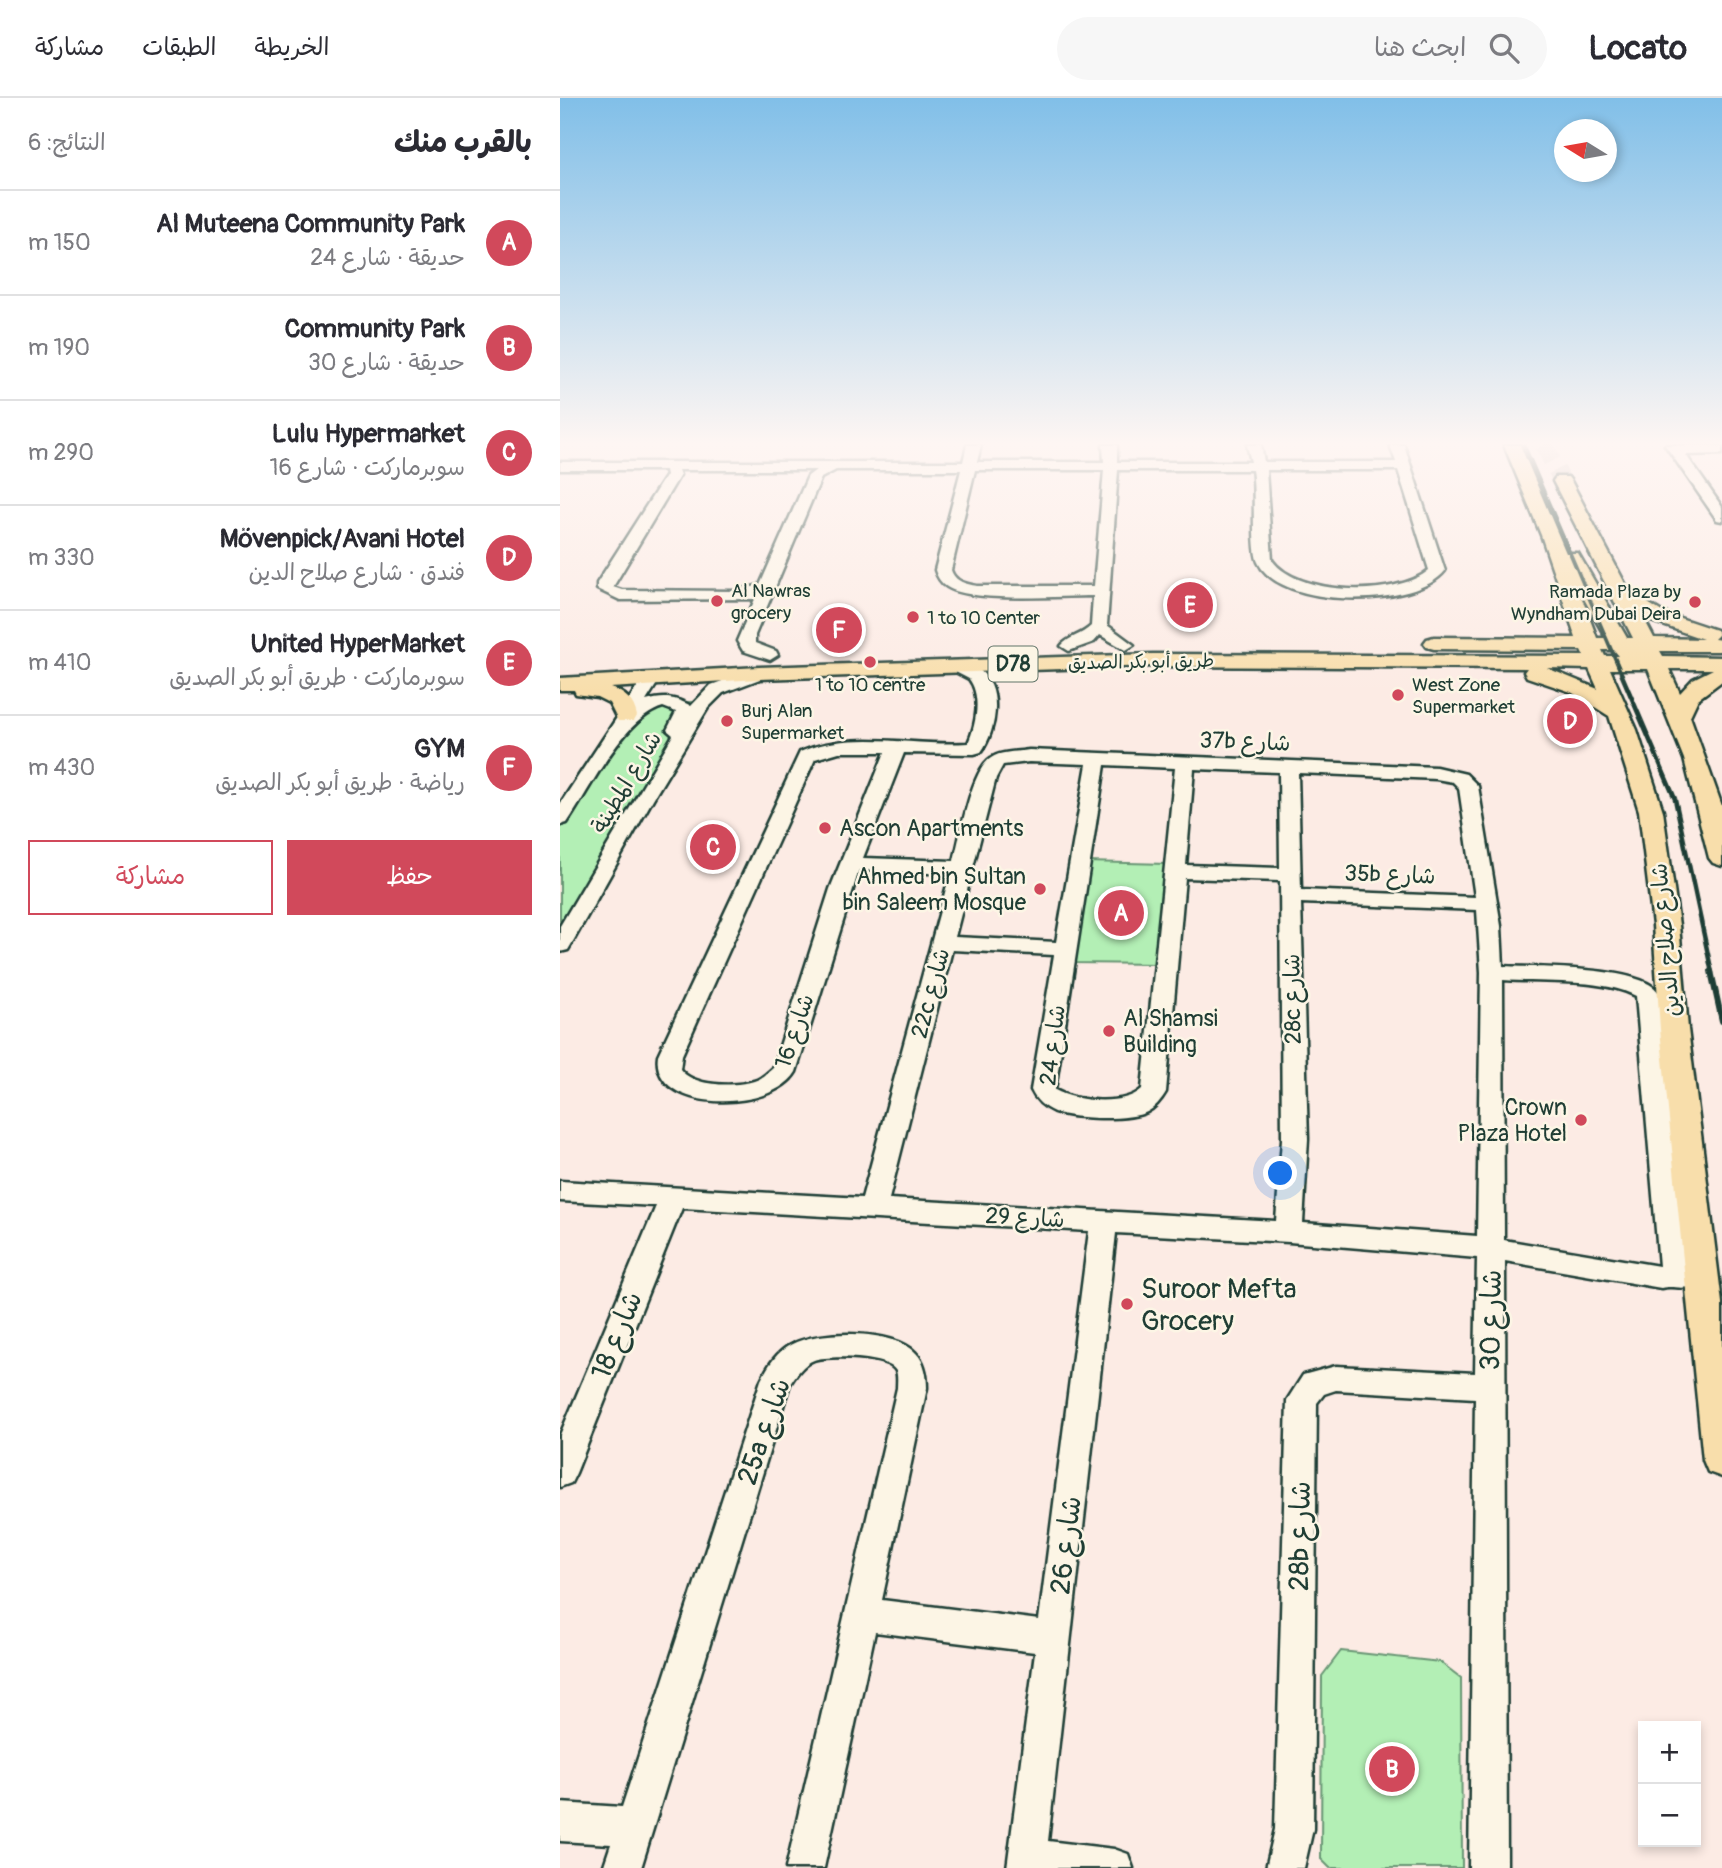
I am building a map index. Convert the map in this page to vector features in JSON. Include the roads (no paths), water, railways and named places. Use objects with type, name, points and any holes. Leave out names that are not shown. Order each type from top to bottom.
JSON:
[{"type":"main road","name":"شارع صلاح الدين","points":[[1546,528],[1574,606],[1640,769],[1655,834],[1666,925],[1663,1035],[1702,1285],[1722,1460]]},
{"type":"main road","points":[[1586,528],[1619,591],[1639,653],[1667,723],[1693,747]]},
{"type":"main road","points":[[1550,536],[1571,556],[1680,715],[1711,802],[1722,858]]},
{"type":"main road","points":[[1619,591],[1655,616],[1689,629],[1722,636]]},
{"type":"main road","points":[[1504,643],[1549,629],[1568,615],[1574,606]]},
{"type":"main road","name":"طريق أبو بكر الصديق","points":[[560,687],[651,679],[765,664],[1069,646],[1504,643],[1593,654]]},
{"type":"main road","points":[[1153,660],[1186,653],[1245,653],[1256,649],[1257,644]]},
{"type":"main road","name":"طريق أبو بكر الصديق","points":[[560,665],[739,656],[765,664],[953,667],[1153,660],[1466,662],[1639,653],[1722,645]]},
{"type":"main road","points":[[1639,653],[1722,653]]},
{"type":"main road","name":"طريق أبو بكر الصديق","points":[[1639,653],[1722,663]]},
{"type":"main road","points":[[1403,661],[1477,656],[1593,654]]},
{"type":"main road","points":[[651,679],[668,669],[739,656]]},
{"type":"main road","points":[[1466,662],[1521,669],[1560,678],[1619,713]]},
{"type":"main road","points":[[1680,715],[1683,703],[1692,691],[1709,678],[1722,673]]},
{"type":"main road","points":[[560,687],[612,696],[621,701],[626,716]]},
{"type":"street","points":[[640,528],[605,583],[605,589],[620,595],[736,596],[754,594],[767,588]]},
{"type":"street","points":[[765,664],[745,641],[793,528]]},
{"type":"street","points":[[953,528],[943,570],[950,583],[977,591],[1102,591]]},
{"type":"street","points":[[1069,646],[1088,638],[1099,627],[1106,528]]},
{"type":"street","points":[[1262,528],[1266,567],[1279,579],[1317,590],[1393,592],[1415,587],[1436,575],[1437,568],[1424,528]]},
{"type":"street","points":[[1099,627],[1110,637],[1126,645]]},
{"type":"street","name":"شارع المطينة","points":[[560,945],[643,799],[708,696],[765,664]]},
{"type":"street","points":[[953,667],[974,674],[983,685],[992,673],[1014,664]]},
{"type":"street","name":"شارع المطينة","points":[[560,819],[566,799],[606,748],[651,679]]},
{"type":"street","name":"22c شارع","points":[[873,1208],[963,868],[986,757],[983,685]]},
{"type":"street","points":[[606,748],[643,708],[669,703],[685,710],[684,718],[655,763],[643,799]]},
{"type":"street","name":"37b شارع","points":[[804,762],[813,752],[830,747],[943,751],[986,757],[1029,756],[1436,773],[1459,778]]},
{"type":"street","name":"شارع 16","points":[[804,762],[666,1064],[667,1072],[673,1080],[693,1088],[751,1090],[764,1087],[784,1072],[817,962],[851,864],[896,749]]},
{"type":"street","name":"شارع 24","points":[[1097,759],[1043,1090],[1046,1096],[1062,1105],[1117,1109],[1140,1105],[1154,1092],[1156,1084],[1185,763]]},
{"type":"street","name":"28c شارع","points":[[1289,767],[1295,1139],[1289,1232]]},
{"type":"street","name":"شارع 30","points":[[1459,778],[1470,791],[1487,904],[1492,972],[1488,1868]]},
{"type":"street","points":[[851,864],[963,868]]},
{"type":"street","name":"35b شارع","points":[[1175,871],[1487,904]]},
{"type":"street","points":[[943,943],[1065,949]]},
{"type":"street","points":[[1492,972],[1574,976],[1637,985],[1649,996],[1663,1035],[1674,1267],[1684,1279],[1702,1285]]},
{"type":"street","name":"شارع 29","points":[[560,1191],[1289,1232],[1490,1248],[1654,1276],[1668,1275],[1674,1267]]},
{"type":"street","name":"شارع 18","points":[[560,1473],[673,1197]]},
{"type":"street","name":"شارع 26","points":[[1027,1863],[1104,1221]]},
{"type":"street","name":"25a شارع","points":[[622,1868],[776,1380],[793,1358],[821,1346],[890,1352],[901,1357],[909,1366],[913,1377],[806,1868]]},
{"type":"street","name":"28b شارع","points":[[1285,1868],[1294,1829],[1302,1400],[1314,1384],[1336,1378],[1489,1386]]},
{"type":"street","points":[[862,1614],[1054,1638]]},
{"type":"street","points":[[560,1822],[635,1827]]},
{"type":"street","points":[[1027,1863],[1114,1868]]},
{"type":"railway","points":[[1559,528],[1622,675]]},
{"type":"railway","points":[[1621,673],[1675,799],[1712,973]]},
{"type":"railway","points":[[1711,971],[1722,1021]]},
{"type":"place","name":"Al Nawras grocery","points":[[717,601]]},
{"type":"place","name":"Ramada Plaza by Wyndham Dubai Deira","points":[[1695,602]]},
{"type":"place","name":"United HyperMarket","points":[[1190,605]]},
{"type":"place","name":"1 to 10 Center","points":[[913,617]]},
{"type":"place","name":"GYM","points":[[839,630]]},
{"type":"place","name":"1 to 10 centre","points":[[870,662]]},
{"type":"place","name":"West Zone Supermarket","points":[[1398,695]]},
{"type":"place","name":"Burj Alan Supermarket","points":[[727,721]]},
{"type":"place","name":"Mövenpick/Avani Hotel","points":[[1570,721]]},
{"type":"place","name":"Ascon Apartments","points":[[825,828]]},
{"type":"place","name":"Lulu Hypermarket","points":[[713,847]]},
{"type":"place","name":"Ahmed bin Sultan bin Saleem Mosque","points":[[1040,889]]},
{"type":"place","name":"Al Muteena Community Park","points":[[1121,913]]},
{"type":"place","name":"Al Shamsi Building","points":[[1109,1031]]},
{"type":"place","name":"Crown Plaza Hotel","points":[[1581,1120]]},
{"type":"place","name":"Suroor Mefta Grocery","points":[[1127,1304]]},
{"type":"place","name":"Community Park","points":[[1392,1769]]}]
